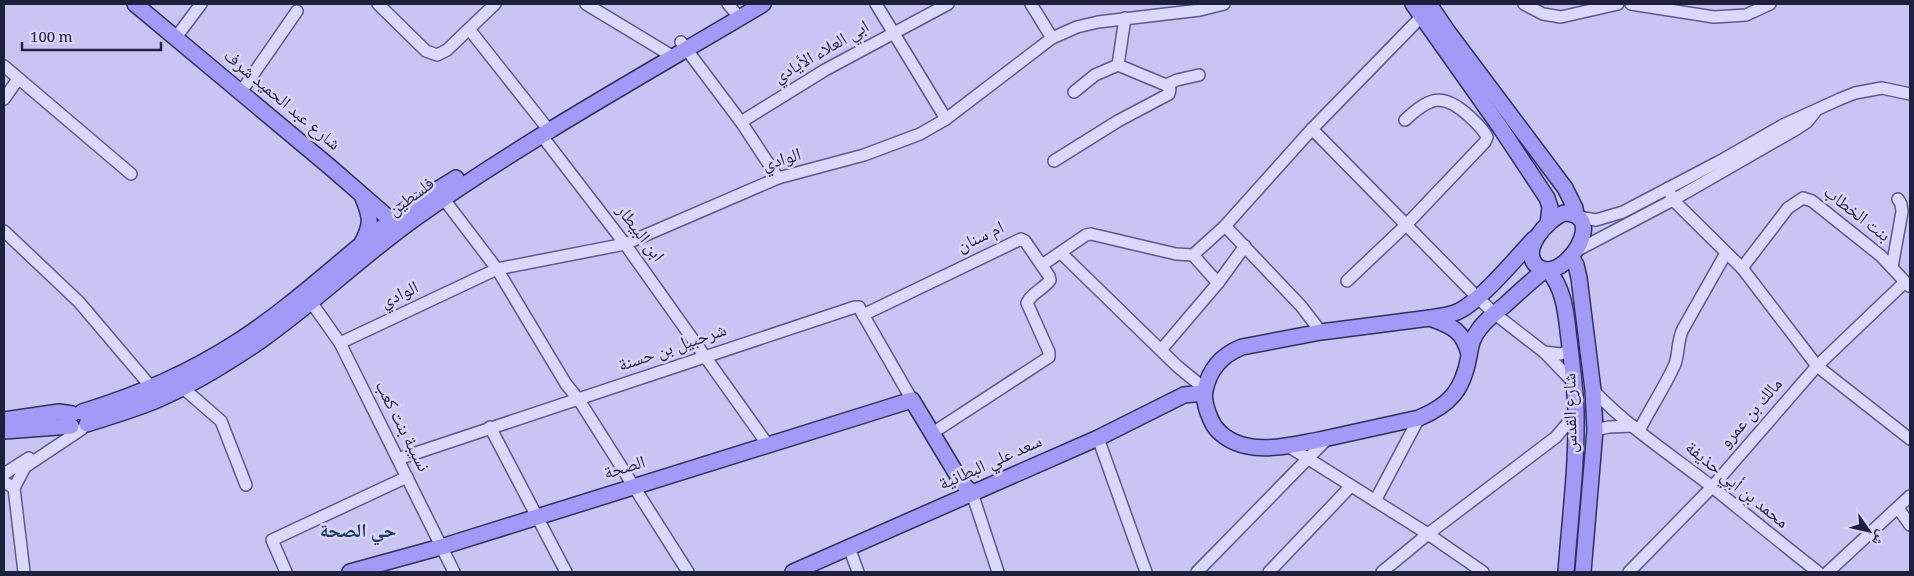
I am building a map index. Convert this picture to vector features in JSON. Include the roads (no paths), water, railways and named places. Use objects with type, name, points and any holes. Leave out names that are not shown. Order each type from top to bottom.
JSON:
[{"type":"main road","name":"شارع عبد الحميد شرف","points":[[135,4],[330,167],[362,197],[400,222]]},
{"type":"main road","name":"شارع عبد الحميد شرف","points":[[148,4],[383,203],[400,222]]},
{"type":"main road","name":"فلسطين","points":[[4,431],[75,422],[158,400],[183,388],[261,340],[311,302],[400,222],[420,200],[543,130],[668,54],[763,4]]},
{"type":"main road","points":[[1413,4],[1547,198],[1550,207],[1548,224]]},
{"type":"main road","points":[[1429,4],[1565,188],[1577,216],[1583,224],[1584,238],[1574,254],[1557,268],[1547,270],[1480,327],[1470,345],[1469,355],[1458,390],[1448,402],[1436,411],[1419,418],[1288,446],[1249,446],[1236,443],[1223,435],[1212,424],[1207,411],[1205,391],[1212,369],[1221,358],[1233,351],[1242,347],[1321,332],[1449,315],[1459,311],[1478,298],[1548,224],[1559,215],[1564,213],[1577,216]]},
{"type":"main road","name":"فلسطين","points":[[684,45],[736,6]]},
{"type":"main road","name":"فلسطين","points":[[75,422],[176,377],[240,340],[293,302],[361,246],[444,198],[543,130]]},
{"type":"main road","points":[[1528,168],[1543,160]]},
{"type":"main road","points":[[361,246],[370,222],[362,197]]},
{"type":"main road","points":[[383,203],[402,206],[420,200]]},
{"type":"main road","points":[[1537,236],[1531,250],[1531,255],[1536,265],[1547,270],[1554,277],[1561,293],[1565,306],[1574,383],[1576,413],[1574,467],[1566,572]]},
{"type":"main road","name":"شارع القدس","points":[[1574,254],[1593,390],[1595,430],[1583,572]]},
{"type":"main road","points":[[1430,318],[1443,322],[1462,335],[1469,355]]},
{"type":"main road","name":"سعد علي البطانية","points":[[793,572],[1098,438],[1184,395],[1205,391]]},
{"type":"main road","points":[[912,400],[962,483],[972,493]]},
{"type":"main road","name":"الصحة","points":[[350,572],[442,547],[912,400]]},
{"type":"main road","name":"فلسطين","points":[[4,420],[59,412],[75,422]]},
{"type":"street","points":[[180,32],[201,4]]},
{"type":"street","points":[[379,4],[424,49],[432,54],[443,52],[495,4]]},
{"type":"street","points":[[586,4],[668,54]]},
{"type":"street","points":[[876,4],[946,119]]},
{"type":"street","name":"ابي العلاء الأيادي","points":[[741,122],[825,70],[948,4]]},
{"type":"street","points":[[1031,4],[1052,38]]},
{"type":"street","name":"الوادي","points":[[340,344],[497,269],[625,244],[778,178],[864,155],[920,134],[946,119],[1052,38],[1077,27],[1098,22],[1224,4]]},
{"type":"street","points":[[1524,4],[1543,14],[1561,17],[1618,4]]},
{"type":"street","points":[[1631,4],[1714,17],[1746,15],[1770,4]]},
{"type":"street","points":[[245,86],[297,11]]},
{"type":"street","points":[[1193,255],[1225,226],[1312,129],[1422,17]]},
{"type":"street","points":[[1118,65],[1125,18]]},
{"type":"street","name":"ابن البيطار","points":[[469,29],[768,446]]},
{"type":"street","points":[[684,45],[741,122],[778,178]]},
{"type":"street","points":[[1054,161],[1118,121],[1169,94],[1170,89],[1166,85],[1118,65],[1095,75],[1074,92]]},
{"type":"street","points":[[4,66],[131,174]]},
{"type":"street","points":[[1166,85],[1199,75]]},
{"type":"street","points":[[4,99],[18,79]]},
{"type":"street","points":[[1577,216],[1596,220],[1623,212],[1722,160],[1783,124],[1855,93],[1882,88],[1910,94]]},
{"type":"street","points":[[1347,281],[1405,226],[1486,142],[1487,137],[1484,131],[1465,112],[1445,99],[1438,99],[1419,108],[1405,120]]},
{"type":"street","points":[[1574,254],[1793,131],[1807,122],[1820,107]]},
{"type":"street","points":[[1312,129],[1405,226],[1478,298],[1495,314],[1544,352],[1574,383]]},
{"type":"street","points":[[1668,188],[1673,200],[1742,268],[1816,366],[1910,439]]},
{"type":"street","points":[[444,198],[497,269],[566,384],[579,400],[688,572]]},
{"type":"street","name":"بنت الخطاب","points":[[1742,268],[1788,208],[1803,198],[1812,201],[1881,256],[1907,285]]},
{"type":"street","points":[[1892,268],[1902,212],[1901,204],[1898,200]]},
{"type":"street","points":[[1225,226],[1301,306],[1321,332]]},
{"type":"street","points":[[4,230],[79,302],[152,388]]},
{"type":"street","points":[[1042,265],[1086,235],[1092,234],[1176,254],[1193,255],[1218,283]]},
{"type":"street","name":"ام سنان","points":[[863,315],[1017,240],[1025,241],[1042,265],[1050,280],[1028,299],[1026,303],[1049,356],[931,434]]},
{"type":"street","points":[[1161,350],[1218,283],[1244,246]]},
{"type":"street","points":[[1060,253],[1205,391]]},
{"type":"street","points":[[1595,430],[1609,427],[1636,428],[1674,366],[1678,342],[1683,329],[1726,253]]},
{"type":"street","name":"مالك بن عمرو","points":[[1630,572],[1712,487],[1816,366],[1907,285]]},
{"type":"street","name":"نسيبة بنت كعب","points":[[311,302],[340,344],[454,572]]},
{"type":"street","name":"شرحبيل بن حسنة","points":[[398,460],[490,427],[579,400],[852,307],[859,307],[863,315]]},
{"type":"street","points":[[863,315],[912,400]]},
{"type":"street","points":[[1544,352],[1560,354],[1570,351]]},
{"type":"street","points":[[183,388],[221,421],[246,485]]},
{"type":"street","name":"محمد بن أبي حذيفة","points":[[1593,390],[1636,428],[1818,572]]},
{"type":"street","points":[[1382,572],[1428,534],[1556,437],[1576,413]]},
{"type":"street","points":[[1375,501],[1419,418]]},
{"type":"street","points":[[4,474],[54,446],[75,422]]},
{"type":"street","points":[[24,572],[14,488],[26,467],[75,422]]},
{"type":"street","points":[[490,427],[566,572]]},
{"type":"street","points":[[1098,438],[1146,572]]},
{"type":"street","points":[[1197,572],[1328,438]]},
{"type":"street","points":[[1288,446],[1428,534],[1477,571]]},
{"type":"street","points":[[286,572],[272,540],[407,477]]},
{"type":"street","points":[[4,482],[14,488]]},
{"type":"street","points":[[1269,572],[1351,486]]},
{"type":"street","points":[[972,493],[998,572]]},
{"type":"street","points":[[1828,572],[1910,496]]},
{"type":"street","points":[[1898,508],[1910,525]]},
{"type":"street","points":[[849,547],[858,572]]},
{"type":"district","name":"حي الصحة","points":[[358,533]]}]
